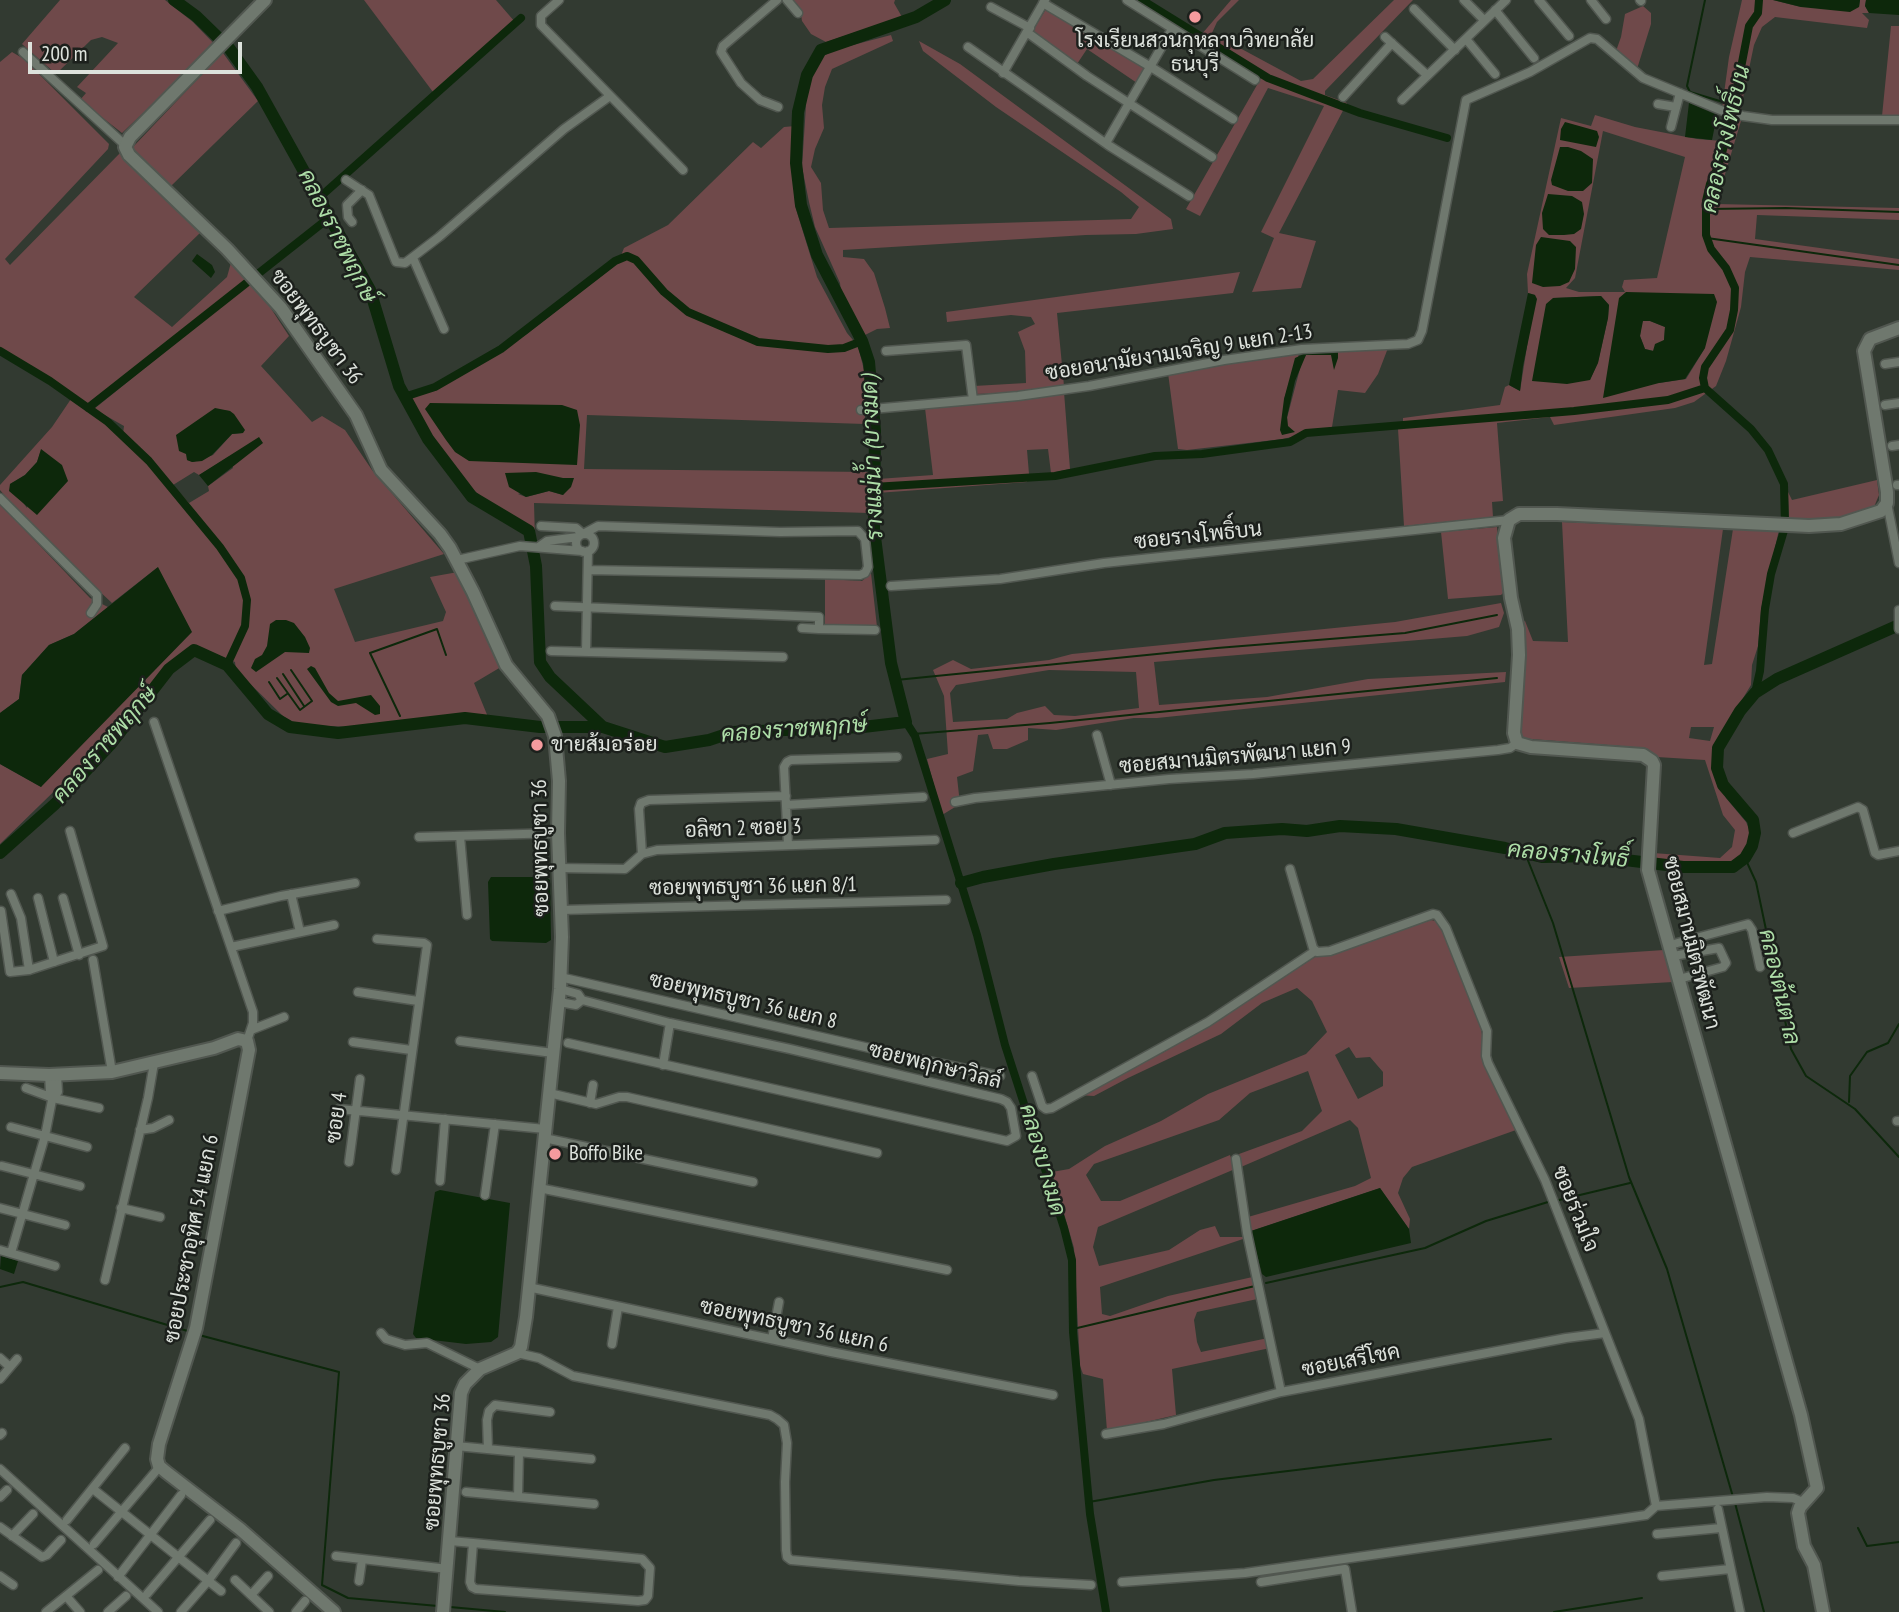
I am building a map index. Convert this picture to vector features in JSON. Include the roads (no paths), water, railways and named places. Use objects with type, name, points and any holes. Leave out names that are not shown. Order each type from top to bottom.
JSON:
[{"type":"street","points":[[23,52],[125,145],[265,0]]},
{"type":"street","points":[[559,0],[541,16],[541,25],[683,170]]},
{"type":"street","points":[[777,0],[723,46],[721,52],[741,83],[760,100],[778,107]]},
{"type":"street","points":[[787,0],[798,13]]},
{"type":"street","points":[[1127,0],[1255,80]]},
{"type":"street","points":[[1464,0],[1484,20]]},
{"type":"street","points":[[1402,100],[1506,0]]},
{"type":"street","points":[[1539,0],[1569,36]]},
{"type":"street","points":[[1591,0],[1606,19]]},
{"type":"street","points":[[1003,73],[1044,1],[1233,119]]},
{"type":"street","points":[[991,7],[1212,158]]},
{"type":"street","points":[[1414,9],[1455,50]]},
{"type":"street","points":[[1495,10],[1534,58]]},
{"type":"street","points":[[1106,143],[1172,29]]},
{"type":"street","name":"ซอยอนามัยงามเจริญ 9 แยก 2-13","points":[[860,410],[1076,388],[1224,360],[1302,349],[1414,342],[1422,331],[1466,100],[1530,72],[1590,38],[1597,39],[1643,78],[1723,111],[1786,121],[1899,120]]},
{"type":"street","points":[[1466,39],[1495,74]]},
{"type":"street","points":[[1343,97],[1388,40],[1427,75]]},
{"type":"street","points":[[968,47],[1106,143],[1189,196]]},
{"type":"street","points":[[1671,127],[1680,93]]},
{"type":"street","points":[[346,180],[362,190],[372,201],[396,262],[405,263],[564,129],[610,96]]},
{"type":"street","points":[[1658,104],[1676,107]]},
{"type":"street","name":"ซอยพุทธบูชา 36","points":[[125,145],[129,155],[246,269],[281,308],[349,405],[381,470],[440,534],[457,560],[506,665],[554,730],[559,781],[560,990],[523,1341],[517,1353]]},
{"type":"street","points":[[352,222],[348,217],[347,205],[362,190]]},
{"type":"street","points":[[413,258],[444,329]]},
{"type":"street","points":[[1899,328],[1870,339],[1864,351],[1899,563]]},
{"type":"street","points":[[886,351],[966,345],[973,400]]},
{"type":"street","points":[[1885,364],[1899,362]]},
{"type":"street","points":[[1885,405],[1899,403]]},
{"type":"street","points":[[0,498],[97,596],[97,604],[91,613]]},
{"type":"street","points":[[1517,743],[1514,733],[1518,629],[1511,598],[1504,538],[1509,520],[1519,514],[1549,513],[1774,526],[1842,524],[1881,511],[1887,503]]},
{"type":"street","name":"ซอยรางโพธิ์บน","points":[[891,586],[1000,579],[1104,563],[1509,520]]},
{"type":"street","points":[[541,526],[576,528],[581,535]]},
{"type":"street","points":[[586,652],[588,570],[585,551],[576,545],[581,535],[598,526],[780,532],[858,531],[865,539],[868,567],[865,573],[860,575],[588,570]]},
{"type":"street","points":[[457,560],[581,535],[589,535],[593,539],[592,548],[585,551],[553,550],[534,546]]},
{"type":"street","points":[[555,606],[819,617],[819,628]]},
{"type":"street","points":[[1898,614],[1899,629]]},
{"type":"street","points":[[802,628],[875,630]]},
{"type":"street","points":[[551,651],[783,657]]},
{"type":"street","points":[[154,722],[253,1013],[249,1035]]},
{"type":"street","points":[[1097,735],[1111,785]]},
{"type":"street","name":"ซอยสมานมิตรพัฒนา แยก 9","points":[[955,803],[975,798],[1498,750],[1510,748],[1517,743]]},
{"type":"street","name":"ซอยสมานมิตรพัฒนา","points":[[1517,743],[1531,747],[1624,752],[1647,757],[1652,761],[1655,770],[1648,870],[1801,1415],[1817,1488],[1803,1502],[1798,1513],[1804,1546],[1814,1565],[1823,1612]]},
{"type":"street","points":[[788,845],[784,767],[792,760],[897,757]]},
{"type":"street","points":[[642,854],[639,809],[641,803],[649,800],[923,797]]},
{"type":"street","points":[[1793,833],[1858,807],[1863,810],[1875,853],[1878,855],[1899,851]]},
{"type":"street","points":[[1,911],[3,956],[10,972],[29,970],[100,949],[103,943],[70,831]]},
{"type":"street","points":[[419,837],[558,833]]},
{"type":"street","points":[[460,836],[467,915]]},
{"type":"street","name":"อลิซา 2 ซอย 3","points":[[559,869],[625,869],[642,854],[657,850],[935,840]]},
{"type":"street","points":[[1290,869],[1315,951]]},
{"type":"street","points":[[218,911],[355,883]]},
{"type":"street","points":[[11,894],[21,918],[29,970]]},
{"type":"street","points":[[291,894],[300,932]]},
{"type":"street","points":[[38,898],[54,962]]},
{"type":"street","points":[[63,898],[79,955]]},
{"type":"street","name":"ซอยพุทธบูชา 36 แยก 8/1","points":[[561,910],[946,900]]},
{"type":"street","name":"ซอยร่วมใจ","points":[[1032,1076],[1042,1106],[1046,1109],[1052,1108],[1208,1022],[1315,951],[1330,951],[1425,916],[1437,915],[1484,1023],[1488,1036],[1488,1063],[1541,1172],[1639,1419],[1656,1506]]},
{"type":"street","points":[[1671,951],[1748,924],[1752,930],[1760,967]]},
{"type":"street","points":[[230,947],[334,925]]},
{"type":"street","points":[[377,939],[427,945],[396,1170]]},
{"type":"street","points":[[1671,951],[1719,948],[1726,963],[1723,967],[1679,979]]},
{"type":"street","points":[[93,960],[112,1072]]},
{"type":"street","name":"ซอยพฤกษาวิลล์","points":[[560,990],[578,994],[582,1000],[670,1023],[1000,1099],[1007,1102],[1011,1108],[1016,1136],[1007,1141],[569,1043]]},
{"type":"street","name":"ซอยพฤกษาวิลล์","points":[[560,990],[576,1005],[582,1000]]},
{"type":"street","name":"ซอยพุทธบูชา 36 แยก 8","points":[[560,990],[1000,1076]]},
{"type":"street","points":[[358,992],[418,1001]]},
{"type":"street","points":[[0,1073],[53,1075],[112,1072],[214,1048],[249,1035],[284,1017]]},
{"type":"street","points":[[663,1065],[670,1023]]},
{"type":"street","name":"ซอยประชาอุทิศ 54 แยก 6","points":[[249,1035],[249,1051],[195,1333],[159,1444],[159,1466],[240,1528],[334,1612]]},
{"type":"street","points":[[460,1041],[553,1053]]},
{"type":"street","points":[[353,1042],[411,1050]]},
{"type":"street","points":[[105,1280],[153,1063]]},
{"type":"street","points":[[11,1253],[44,1136],[53,1097],[50,1093],[53,1075]]},
{"type":"street","name":"ซอย 4","points":[[349,1162],[360,1079]]},
{"type":"street","points":[[590,1103],[593,1084]]},
{"type":"street","points":[[26,1088],[99,1108]]},
{"type":"street","points":[[549,1093],[603,1104],[619,1097],[628,1097],[877,1153]]},
{"type":"street","points":[[339,1109],[495,1124],[545,1133],[753,1182]]},
{"type":"street","points":[[440,1181],[445,1119]]},
{"type":"street","points":[[140,1130],[153,1128],[169,1120]]},
{"type":"street","points":[[485,1195],[495,1124]]},
{"type":"street","points":[[11,1128],[87,1147]]},
{"type":"street","points":[[1236,1159],[1247,1233],[1280,1392]]},
{"type":"street","points":[[2,1166],[80,1186]]},
{"type":"street","points":[[539,1188],[947,1270]]},
{"type":"street","points":[[0,1208],[65,1225]]},
{"type":"street","points":[[121,1208],[160,1217]]},
{"type":"street","points":[[0,1250],[55,1266]]},
{"type":"street","name":"ซอยพุทธบูชา 36 แยก 6","points":[[528,1287],[1053,1395]]},
{"type":"street","points":[[772,1339],[779,1302]]},
{"type":"street","points":[[612,1344],[618,1307]]},
{"type":"street","points":[[381,1333],[386,1339],[398,1344],[427,1343],[480,1369],[517,1353],[539,1358],[573,1376],[770,1415],[784,1425],[787,1443],[786,1550],[787,1557],[791,1560],[1091,1585]]},
{"type":"street","name":"ซอยเสรีโชค","points":[[1107,1434],[1164,1424],[1280,1392],[1422,1364],[1605,1333]]},
{"type":"street","points":[[0,1358],[10,1367]]},
{"type":"street","points":[[0,1379],[17,1359]]},
{"type":"street","name":"ซอยพุทธบูชา 36","points":[[443,1607],[461,1393],[465,1384],[480,1369]]},
{"type":"street","points":[[488,1449],[487,1420],[489,1411],[495,1405],[550,1412]]},
{"type":"street","points":[[456,1446],[591,1459]]},
{"type":"street","points":[[66,1520],[125,1448]]},
{"type":"street","points":[[518,1497],[519,1452]]},
{"type":"street","points":[[0,1469],[152,1610]]},
{"type":"street","points":[[94,1544],[156,1471]]},
{"type":"street","points":[[93,1489],[221,1591]]},
{"type":"street","points":[[0,1497],[6,1490]]},
{"type":"street","points":[[466,1492],[594,1504]]},
{"type":"street","points":[[118,1577],[181,1495]]},
{"type":"street","points":[[1122,1582],[1245,1573],[1646,1516],[1656,1506],[1718,1504],[1749,1498],[1786,1497],[1803,1502]]},
{"type":"street","points":[[1718,1504],[1740,1612]]},
{"type":"street","points":[[12,1536],[33,1514]]},
{"type":"street","points":[[147,1594],[210,1520]]},
{"type":"street","points":[[0,1527],[42,1556],[47,1555],[61,1540]]},
{"type":"street","points":[[1657,1534],[1721,1528]]},
{"type":"street","points":[[450,1541],[473,1543],[642,1559],[650,1568],[648,1596],[645,1600],[638,1601],[476,1589],[470,1582],[473,1543]]},
{"type":"street","points":[[181,1612],[236,1544]]},
{"type":"street","points":[[336,1556],[448,1569]]},
{"type":"street","points":[[359,1581],[362,1560]]},
{"type":"street","points":[[1261,1582],[1345,1569],[1352,1612]]},
{"type":"street","points":[[1662,1576],[1730,1569]]},
{"type":"street","points":[[46,1612],[98,1570]]},
{"type":"street","points":[[0,1576],[13,1585]]},
{"type":"street","points":[[251,1595],[268,1576]]},
{"type":"street","points":[[235,1580],[270,1612]]},
{"type":"street","points":[[66,1596],[80,1612]]},
{"type":"street","points":[[108,1612],[126,1596]]},
{"type":"street","points":[[296,1612],[304,1601]]},
{"type":"waterway","name":"คลองราชพฤกษ์","points":[[174,0],[196,16],[229,48],[257,87],[370,290],[399,386],[428,439],[472,497],[529,531],[536,566],[540,662],[550,677],[603,727]]},
{"type":"waterway","name":"คลองราชพฤกษ์","points":[[0,853],[55,804],[110,745],[169,669],[194,650],[227,665],[268,714],[290,727],[338,733],[465,718],[540,727],[603,727],[665,747],[709,740],[733,732],[863,727],[906,722],[891,663],[874,529],[875,431],[869,362],[862,341],[817,255],[801,205],[796,163],[798,112],[807,75],[821,50],[916,17],[945,0]]},
{"type":"waterway","points":[[1142,0],[1268,78],[1360,113],[1447,138]]},
{"type":"waterway","points":[[1705,0],[1687,86],[1690,92],[1733,105]]},
{"type":"waterway","name":"คลองรางโพธิ์บน","points":[[1755,693],[1771,574],[1785,527],[1784,484],[1768,450],[1751,429],[1705,388],[1703,378],[1705,367],[1730,330],[1735,288],[1726,268],[1711,249],[1706,235],[1706,201],[1730,125],[1749,26],[1758,13],[1759,0]]},
{"type":"waterway","points":[[320,197],[521,18]]},
{"type":"waterway","points":[[1706,209],[1786,208],[1899,212]]},
{"type":"waterway","points":[[88,408],[330,217]]},
{"type":"waterway","points":[[1707,238],[1899,265]]},
{"type":"waterway","points":[[404,397],[435,387],[501,349],[615,261],[627,256],[636,260],[664,292],[688,312],[758,342],[828,349],[844,348],[862,341]]},
{"type":"waterway","points":[[0,351],[50,381],[108,422],[149,461],[220,547],[241,578],[247,600],[245,626],[227,665]]},
{"type":"waterway","name":"รางแม่น้ำ (บางมด)","points":[[873,487],[1055,476],[1155,456],[1202,454],[1290,442],[1306,433],[1574,411],[1668,400],[1705,388]]},
{"type":"waterway","points":[[896,680],[1217,648],[1405,633],[1497,615]]},
{"type":"waterway","name":"คลองรางโพธิ์","points":[[961,883],[1054,864],[1195,844],[1225,833],[1282,829],[1307,831],[1340,826],[1396,829],[1542,857],[1592,856],[1683,867],[1733,867],[1745,858],[1755,833],[1753,820],[1723,785],[1717,768],[1718,748],[1740,711],[1755,693],[1777,679],[1899,625]]},
{"type":"waterway","points":[[400,716],[370,653],[437,629],[446,655]]},
{"type":"waterway","points":[[277,678],[300,710],[312,701],[291,670]]},
{"type":"waterway","points":[[283,674],[304,706]]},
{"type":"waterway","points":[[913,734],[1050,723],[1497,678]]},
{"type":"waterway","points":[[269,682],[280,699],[287,694]]},
{"type":"waterway","name":"คลองบางมด","points":[[906,722],[915,736],[977,935],[1005,1045],[1072,1260],[1073,1332],[1090,1514],[1106,1612]]},
{"type":"waterway","points":[[1525,853],[1553,923],[1629,1177],[1667,1269],[1733,1497]]},
{"type":"waterway","name":"คลองต้นตาล","points":[[1745,858],[1756,882],[1791,1049],[1806,1076],[1855,1109],[1899,1157]]},
{"type":"waterway","points":[[1849,1102],[1850,1076],[1867,1052],[1888,1043],[1899,1024]]},
{"type":"waterway","points":[[1559,1200],[1630,1183]]},
{"type":"waterway","points":[[1266,1283],[1425,1248],[1486,1221],[1548,1202]]},
{"type":"waterway","points":[[0,1287],[23,1282],[191,1332]]},
{"type":"waterway","points":[[1073,1329],[1255,1286]]},
{"type":"waterway","points":[[199,1335],[339,1372],[322,1585],[348,1598],[438,1606]]},
{"type":"waterway","points":[[1089,1502],[1214,1480],[1551,1439]]},
{"type":"waterway","points":[[1735,1503],[1764,1612]]},
{"type":"waterway","points":[[1858,1528],[1867,1546],[1899,1542]]},
{"type":"waterway","points":[[1554,1612],[1642,1598]]},
{"type":"waterway","points":[[450,1607],[505,1612]]},
{"type":"place","name":"โรงเรียนสวนกุหลาบวิทยาลัย ธนบุรี","points":[[1195,17]]},
{"type":"place","name":"ขายส้มอร่อย","points":[[537,745]]},
{"type":"place","name":"Boffo Bike","points":[[555,1154]]}]
